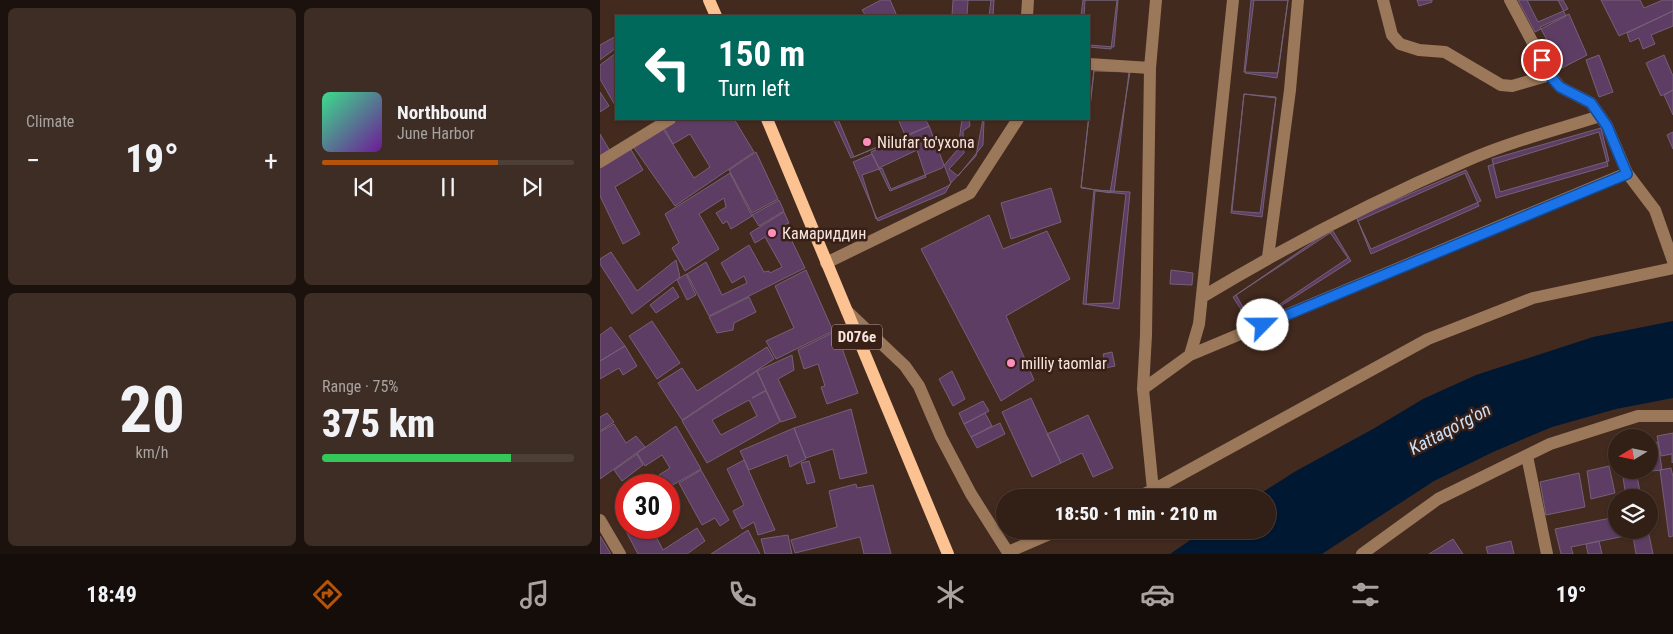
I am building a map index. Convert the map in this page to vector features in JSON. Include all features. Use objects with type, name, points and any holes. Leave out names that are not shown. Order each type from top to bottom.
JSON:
[{"type":"main road","points":[[708,0],[716,15]]},
{"type":"main road","name":"D076e","points":[[767,120],[948,554]]},
{"type":"street","points":[[1027,15],[1028,0]]},
{"type":"street","points":[[1153,489],[1142,389],[1146,335],[1150,68],[1156,0]]},
{"type":"street","points":[[1190,355],[1199,324],[1232,0]]},
{"type":"street","points":[[1268,257],[1290,90],[1298,0]]},
{"type":"street","points":[[1383,0],[1392,35],[1400,44],[1420,50],[1445,52],[1501,85],[1512,86],[1550,76]]},
{"type":"street","points":[[1510,0],[1550,76],[1560,87],[1591,103],[1607,126],[1627,174],[1655,210],[1673,261]]},
{"type":"street","points":[[1090,64],[1150,68]]},
{"type":"street","points":[[1202,296],[1268,257],[1328,225],[1468,160],[1600,116]]},
{"type":"street","points":[[600,162],[668,120]]},
{"type":"street","points":[[826,262],[970,193],[1017,120]]},
{"type":"street","points":[[1142,389],[1190,355],[1627,174]]},
{"type":"street","points":[[1155,489],[1428,339],[1533,298],[1673,268]]},
{"type":"street","points":[[845,309],[905,366],[919,386],[970,494],[1009,553],[1039,539]]},
{"type":"street","points":[[1362,554],[1438,499],[1550,444],[1638,416],[1673,416]]},
{"type":"street","points":[[1527,456],[1547,554]]},
{"type":"street","points":[[600,520],[620,554]]},
{"type":"water","name":"Kattaqo'rg'on","points":[[1673,321],[1673,398],[1616,409],[1552,427],[1493,452],[1434,481],[1322,554],[1170,554],[1192,539],[1276,539],[1276,489],[1268,489],[1423,399],[1476,375],[1593,337]]},
{"type":"building","points":[[881,0],[890,0],[897,15],[865,15],[862,10]]},
{"type":"building","points":[[953,0],[991,0],[989,15],[952,15]]},
{"type":"building","points":[[968,0],[994,0],[993,15],[967,15]]},
{"type":"building","points":[[1083,0],[1117,0],[1111,49],[1090,47],[1090,15],[1081,15]]},
{"type":"building","points":[[1085,0],[1118,0],[1114,47],[1090,45],[1090,15],[1084,15]]},
{"type":"building","points":[[1251,0],[1288,0],[1278,73],[1244,72]]},
{"type":"building","points":[[1254,0],[1288,0],[1277,78],[1245,73]]},
{"type":"building","points":[[1417,0],[1432,0],[1432,2],[1419,6]]},
{"type":"building","points":[[1518,0],[1558,0],[1566,16],[1535,32]]},
{"type":"building","points":[[1527,0],[1563,0],[1568,9],[1538,22]]},
{"type":"building","points":[[1601,0],[1640,0],[1644,8],[1663,0],[1673,0],[1673,11],[1619,36]]},
{"type":"building","points":[[1673,11],[1673,26],[1651,35],[1655,44],[1643,49],[1639,38],[1630,42],[1627,33]]},
{"type":"building","points":[[1569,14],[1587,55],[1562,68],[1540,27]]},
{"type":"building","points":[[615,37],[615,49],[600,60],[600,45]]},
{"type":"building","points":[[615,54],[615,105],[600,79],[600,65]]},
{"type":"building","points":[[1599,55],[1613,92],[1599,97],[1586,60]]},
{"type":"building","points":[[1664,55],[1673,76],[1673,90],[1661,96],[1646,63]]},
{"type":"building","points":[[1094,69],[1130,72],[1110,193],[1081,187],[1088,120],[1090,120]]},
{"type":"building","points":[[1094,71],[1129,72],[1114,192],[1081,188]]},
{"type":"building","points":[[1673,90],[1673,115],[1664,95]]},
{"type":"building","points":[[600,92],[609,106],[600,112]]},
{"type":"building","points":[[1244,94],[1276,98],[1262,217],[1231,213]]},
{"type":"building","points":[[1244,94],[1276,97],[1260,213],[1232,211]]},
{"type":"building","points":[[673,120],[735,120],[754,152],[675,206],[632,145],[662,127],[694,178],[710,167],[690,134],[673,144],[663,126]]},
{"type":"building","name":"Nilufar to'yxona","points":[[833,120],[926,120],[929,126],[851,158]]},
{"type":"building","name":"Nilufar to'yxona","points":[[838,120],[898,120],[905,135],[854,157]]},
{"type":"building","points":[[962,120],[983,120],[976,156],[948,186],[876,219],[862,175],[882,168],[891,189],[942,168],[958,149]]},
{"type":"building","points":[[969,120],[984,120],[983,145],[958,176],[949,169],[964,153],[963,131],[970,126]]},
{"type":"building","points":[[929,126],[951,183],[945,193],[878,221],[853,162],[872,154],[871,152]],"holes":[[[917,150],[926,177],[890,191],[872,154],[879,168]]]},
{"type":"building","points":[[1601,128],[1609,161],[1500,192],[1492,159]]},
{"type":"building","points":[[1599,132],[1608,166],[1496,198],[1488,166]]},
{"type":"building","points":[[1673,132],[1673,149],[1667,135]]},
{"type":"building","points":[[600,134],[610,151],[600,157]]},
{"type":"building","points":[[630,148],[643,170],[615,187],[640,234],[623,244],[600,196],[600,168]]},
{"type":"building","points":[[756,152],[778,199],[752,213],[729,170]]},
{"type":"building","points":[[1466,170],[1481,201],[1371,249],[1356,217]]},
{"type":"building","points":[[730,173],[752,216],[731,229],[727,221],[723,224],[716,213],[726,207],[724,198],[699,214],[719,249],[685,271],[672,248],[679,243],[665,214]]},
{"type":"building","points":[[1465,173],[1479,206],[1371,254],[1358,221]]},
{"type":"building","points":[[1051,188],[1061,222],[1011,239],[1001,203]]},
{"type":"building","points":[[1094,190],[1130,192],[1119,309],[1083,304]]},
{"type":"building","points":[[1095,191],[1126,194],[1113,303],[1086,304]]},
{"type":"building","points":[[779,200],[784,211],[759,226],[752,215]]},
{"type":"building","points":[[784,212],[789,223],[784,225],[805,268],[709,316],[687,274],[706,262],[722,295],[747,283],[744,276],[732,283],[721,263],[749,245],[764,272],[769,271],[770,273],[782,267],[765,237],[755,243],[750,233]]},
{"type":"building","points":[[989,215],[1003,249],[1047,231],[1070,279],[1006,316],[1034,380],[1001,401],[921,249]]},
{"type":"building","points":[[1329,231],[1348,258],[1252,323],[1236,295]]},
{"type":"building","points":[[1333,231],[1351,261],[1251,325],[1233,297]]},
{"type":"building","points":[[611,252],[637,291],[676,260],[680,277],[632,314],[600,264],[600,259]]},
{"type":"building","points":[[806,270],[833,331],[776,359],[766,341],[794,328],[775,286]]},
{"type":"building","points":[[1171,270],[1193,273],[1192,285],[1170,284]]},
{"type":"building","points":[[686,274],[696,295],[687,300],[677,280]]},
{"type":"building","points":[[673,287],[679,297],[656,313],[650,305]]},
{"type":"building","points":[[749,297],[756,312],[734,323],[733,330],[717,333],[709,317]]},
{"type":"building","points":[[652,321],[680,363],[657,379],[629,336]]},
{"type":"building","points":[[611,327],[625,346],[600,361],[600,335]]},
{"type":"building","points":[[836,331],[858,393],[827,404],[821,387],[825,386],[818,364],[804,369],[798,350]]},
{"type":"building","points":[[625,346],[637,366],[623,375],[619,368],[600,379],[600,361]]},
{"type":"building","points":[[767,347],[774,359],[682,420],[658,383],[682,368],[697,391]]},
{"type":"building","points":[[1112,352],[1115,366],[1106,368],[1103,354]]},
{"type":"building","points":[[792,355],[794,370],[778,379],[796,417],[781,422],[757,371]]},
{"type":"building","points":[[757,371],[766,390],[752,398],[766,391],[780,422],[707,463],[682,421]],"holes":[[[749,400],[757,416],[721,435],[712,420]]]},
{"type":"building","points":[[952,371],[965,399],[953,406],[939,379]]},
{"type":"building","points":[[1031,398],[1061,463],[1032,477],[1002,412]]},
{"type":"building","points":[[983,401],[989,411],[964,424],[959,413]]},
{"type":"building","points":[[851,409],[867,473],[840,479],[833,449],[806,458],[794,428]]},
{"type":"building","points":[[607,413],[614,422],[600,431],[600,417]]},
{"type":"building","points":[[985,413],[992,426],[971,437],[964,424]]},
{"type":"building","points":[[1088,415],[1113,468],[1093,477],[1082,453],[1061,463],[1047,434]]},
{"type":"building","points":[[1000,423],[1005,434],[977,448],[971,437]]},
{"type":"building","points":[[614,424],[626,443],[636,436],[645,447],[600,479],[600,432]]},
{"type":"building","points":[[676,426],[701,469],[680,481],[680,474],[661,474],[670,468],[662,455],[645,466],[637,453]]},
{"type":"building","points":[[794,428],[806,459],[790,467],[787,455],[749,470],[740,451]]},
{"type":"building","points":[[1673,433],[1672,463],[1672,454],[1661,456],[1658,436]]},
{"type":"building","points":[[1658,442],[1662,470],[1658,470]]},
{"type":"building","points":[[637,454],[643,465],[631,474],[617,474],[614,470]]},
{"type":"building","points":[[744,460],[775,530],[758,535],[754,522],[742,529],[733,511],[744,505],[727,469]]},
{"type":"building","points":[[809,461],[815,482],[807,484],[801,463]]},
{"type":"building","points":[[1608,466],[1608,479],[1612,479],[1614,489],[1608,489],[1608,495],[1591,499],[1587,471]]},
{"type":"building","points":[[1671,468],[1673,477],[1673,536],[1669,537],[1660,470]]},
{"type":"building","points":[[701,470],[729,520],[720,526],[715,518],[702,525],[680,482]]},
{"type":"building","points":[[1579,473],[1585,507],[1546,515],[1540,482]]},
{"type":"building","points":[[1623,479],[1638,479],[1639,489],[1625,489]]},
{"type":"building","points":[[856,484],[857,488],[873,485],[891,554],[864,554],[860,537],[795,553],[791,540],[837,527],[829,491]]},
{"type":"building","points":[[1608,519],[1608,539],[1610,539],[1571,547],[1573,554],[1561,554],[1555,529]]},
{"type":"building","points":[[697,528],[705,541],[687,554],[638,554],[630,539],[657,539],[663,550]]},
{"type":"building","points":[[748,530],[760,554],[711,554]]},
{"type":"building","points":[[788,535],[792,554],[765,554],[761,539]]},
{"type":"building","points":[[600,536],[611,554],[600,554]]},
{"type":"building","points":[[1453,539],[1463,554],[1429,554]]},
{"type":"building","points":[[1634,539],[1650,539],[1653,554],[1636,554]]},
{"type":"building","points":[[1511,541],[1514,554],[1488,554],[1486,547]]},
{"type":"building","points":[[1599,541],[1602,554],[1588,554],[1586,544]]},
{"type":"place","name":"Nilufar to'yxona","points":[[867,142]]},
{"type":"place","name":"Камариддин","points":[[772,233]]},
{"type":"place","name":"milliy taomlar","points":[[1011,363]]},
{"type":"route","points":[[1263,325],[1627,174],[1607,126],[1591,103],[1560,87],[1550,76],[1542,60]]}]
